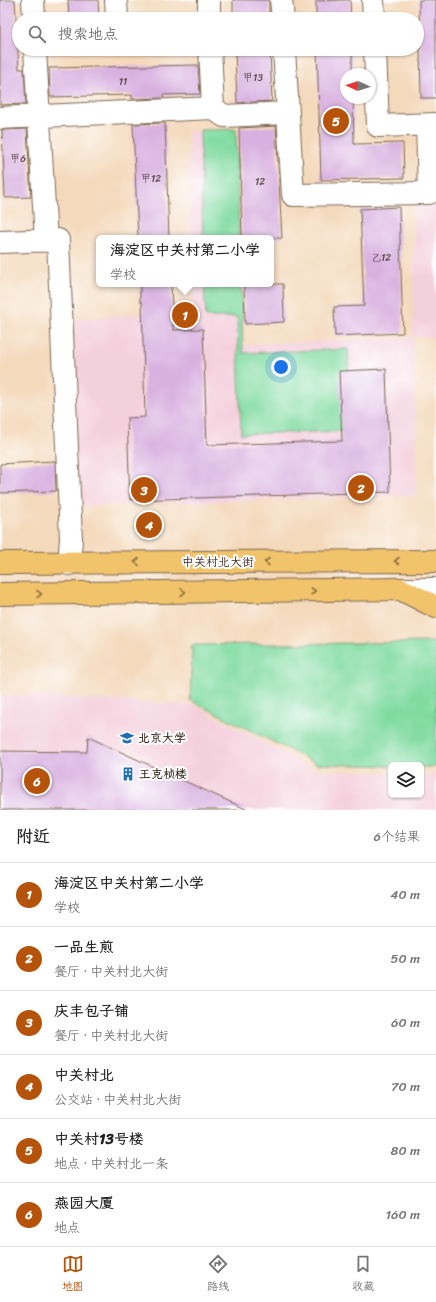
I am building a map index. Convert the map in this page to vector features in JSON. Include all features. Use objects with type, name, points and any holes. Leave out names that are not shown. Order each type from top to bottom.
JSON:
[{"type":"main road","name":"中关村北大街","points":[[0,564],[436,561]]},
{"type":"main road","points":[[0,594],[400,589],[436,607]]},
{"type":"street","points":[[33,0],[34,12]]},
{"type":"street","points":[[116,0],[117,12]]},
{"type":"street","points":[[209,0],[209,12]]},
{"type":"street","points":[[281,0],[282,12]]},
{"type":"street","points":[[373,0],[374,12]]},
{"type":"street","points":[[36,56],[46,241]]},
{"type":"street","points":[[210,56],[213,108]]},
{"type":"street","points":[[284,56],[293,195],[429,193],[431,124],[378,126],[375,56]]},
{"type":"street","points":[[0,118],[213,108],[224,116],[288,113]]},
{"type":"street","points":[[0,242],[58,240],[71,539],[69,564]]},
{"type":"street","points":[[400,589],[436,589]]},
{"type":"shaded area","points":[[236,129],[239,235],[191,235],[188,131]]},
{"type":"shaded area","points":[[414,200],[436,200],[436,337],[413,337]]},
{"type":"shaded area","points":[[193,287],[241,287],[243,345],[413,337],[417,495],[72,506],[65,320],[193,310]]},
{"type":"shaded area","name":"北京大学","points":[[0,694],[194,705],[314,770],[388,773],[388,798],[424,798],[424,774],[436,775],[436,810],[0,810]]},
{"type":"green space","points":[[236,129],[239,235],[203,235],[200,130]]},
{"type":"green space","points":[[204,287],[241,287],[243,353],[348,349],[350,431],[241,434],[237,317],[206,317]]},
{"type":"green space","points":[[436,642],[436,767],[424,767],[424,762],[388,762],[388,766],[317,764],[190,700],[192,645]]},
{"type":"building","points":[[0,0],[15,0],[16,12],[12,12],[12,56],[18,56],[19,69],[24,69],[26,104],[0,105]]},
{"type":"building","points":[[68,0],[98,0],[99,12],[69,12]]},
{"type":"building","points":[[233,0],[269,0],[269,12],[233,12]]},
{"type":"building","points":[[350,0],[351,12],[316,12],[316,1]]},
{"type":"building","points":[[419,0],[436,0],[436,98],[421,98],[420,56],[424,56],[424,12],[419,12]]},
{"type":"building","points":[[235,56],[270,56],[272,101],[237,103]]},
{"type":"building","points":[[317,56],[352,56],[352,68],[340,68],[340,104],[353,104],[354,144],[403,143],[404,178],[321,180]]},
{"type":"building","points":[[198,65],[200,94],[163,95],[164,98],[132,99],[132,95],[50,97],[49,68]]},
{"type":"building","points":[[165,123],[169,235],[138,235],[133,124]]},
{"type":"building","points":[[276,126],[282,238],[274,238],[274,235],[242,235],[239,128]]},
{"type":"building","points":[[27,129],[31,197],[5,198],[2,130]]},
{"type":"building","points":[[399,207],[403,333],[335,336],[334,307],[364,306],[360,209]]},
{"type":"building","points":[[274,284],[283,284],[284,322],[245,324],[244,287],[274,287]]},
{"type":"building","points":[[140,287],[171,287],[173,330],[203,329],[207,445],[342,441],[339,371],[386,369],[390,492],[130,500],[127,418],[145,417],[142,302],[140,302]]},
{"type":"building","points":[[55,461],[56,491],[0,493],[0,464]]},
{"type":"building","points":[[88,737],[248,810],[0,810],[0,751],[87,752]]},
{"type":"place","name":"中关村13号楼","points":[[336,121]]},
{"type":"place","name":"海淀区中关村第二小学","points":[[185,315]]},
{"type":"place","name":"一品生煎","points":[[361,488]]},
{"type":"place","name":"庆丰包子铺","points":[[144,490]]},
{"type":"place","name":"中关村北","points":[[149,525]]},
{"type":"place","name":"北京大学","points":[[127,738]]},
{"type":"place","name":"王克桢楼","points":[[128,774]]},
{"type":"place","name":"燕园大厦","points":[[37,781]]}]
